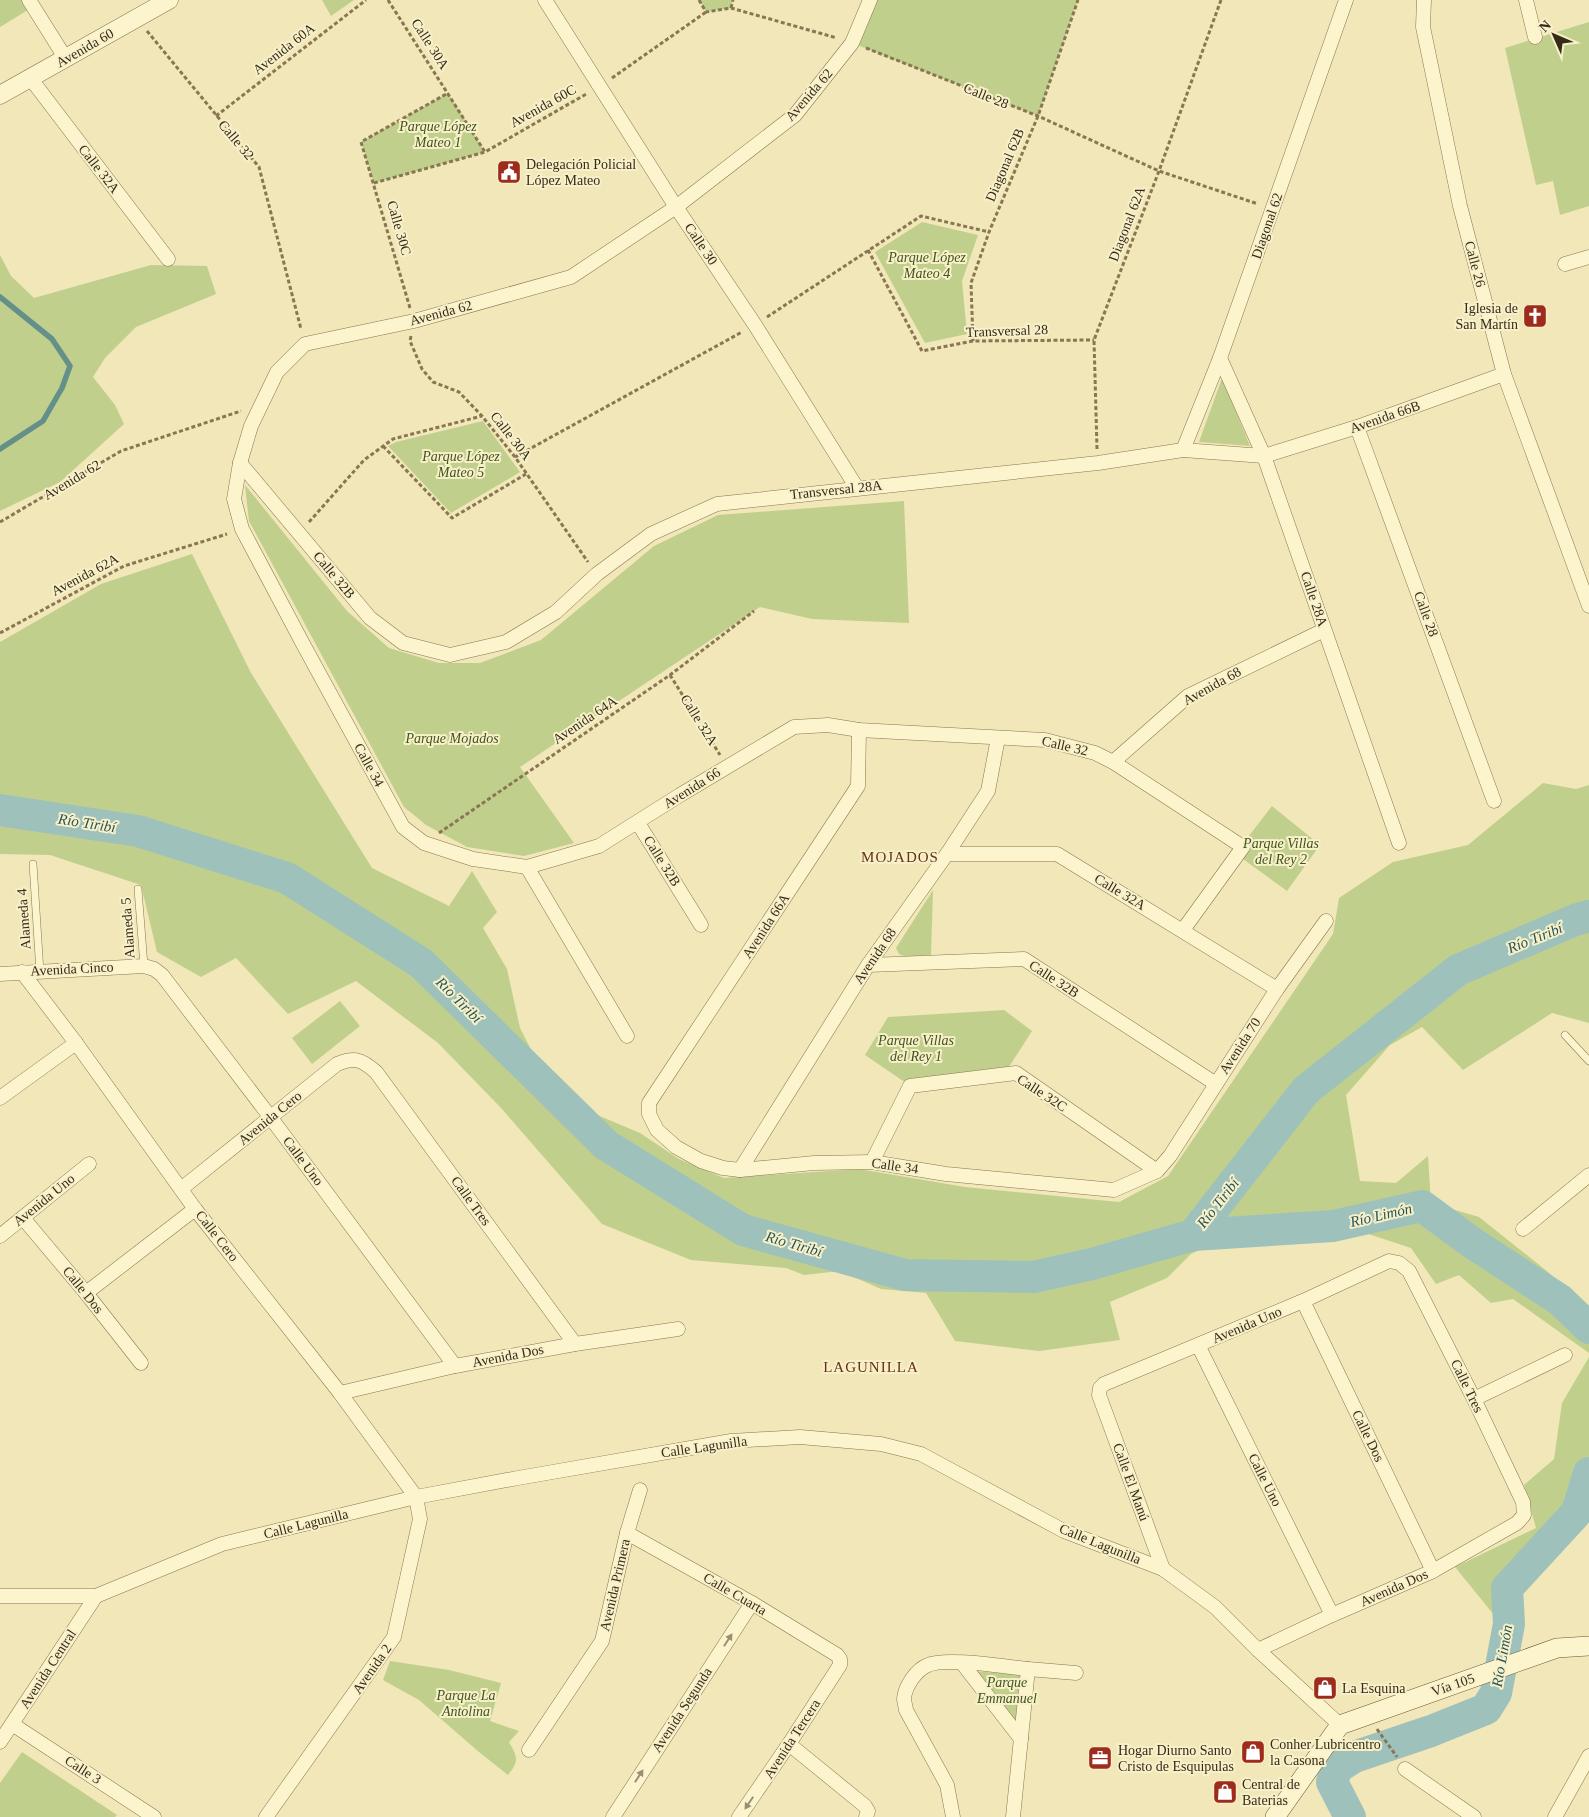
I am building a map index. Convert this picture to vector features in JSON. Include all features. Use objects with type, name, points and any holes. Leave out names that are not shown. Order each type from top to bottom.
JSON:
[{"type":"main road","name":"Vía 105","points":[[1340,1725],[1557,1648],[1589,1646]]},
{"type":"main road","points":[[1275,1817],[1340,1725]]},
{"type":"street","points":[[29,0],[66,59]]},
{"type":"street","name":"Avenida 60","points":[[0,95],[169,0]]},
{"type":"street","name":"Calle 30","points":[[545,0],[676,207],[755,325],[857,488]]},
{"type":"street","name":"Avenida 62","points":[[305,344],[414,321],[571,277],[676,207],[795,115],[852,43],[870,0]]},
{"type":"street","name":"Diagonal 62","points":[[1183,450],[1220,358],[1346,0]]},
{"type":"street","name":"Calle 26","points":[[1424,0],[1423,27],[1460,206],[1504,374],[1589,606]]},
{"type":"street","points":[[1526,0],[1535,37]]},
{"type":"street","name":"Calle 32A","points":[[31,78],[168,259]]},
{"type":"street","points":[[1565,264],[1589,257]]},
{"type":"street","points":[[263,404],[277,372],[305,344]]},
{"type":"street","name":"Calle 28A","points":[[1220,358],[1264,456],[1400,843]]},
{"type":"street","name":"Avenida 66B","points":[[1264,456],[1357,427],[1504,374]]},
{"type":"street","name":"Calle 34","points":[[263,404],[251,426],[240,463],[234,499],[242,529],[403,827],[424,843],[473,859],[527,868]]},
{"type":"street","name":"Calle 28","points":[[1357,427],[1494,800]]},
{"type":"street","name":"Transversal 28A","points":[[450,655],[506,642],[556,612],[597,574],[651,534],[717,504],[1098,463],[1183,450],[1264,456]]},
{"type":"street","name":"Calle 32B","points":[[240,463],[370,618],[403,643],[450,655]]},
{"type":"street","name":"Avenida 68","points":[[1113,762],[1188,696],[1324,630]]},
{"type":"street","name":"Avenida 66","points":[[527,868],[599,846],[727,766],[794,727],[828,725],[859,730]]},
{"type":"street","name":"Calle 32","points":[[859,730],[1045,740],[1095,753],[1113,762],[1243,847],[1183,930]]},
{"type":"street","name":"Avenida 66A","points":[[649,1114],[649,1103],[858,786],[859,730]]},
{"type":"street","name":"Avenida 68","points":[[740,1170],[868,965],[947,854],[988,791],[998,738]]},
{"type":"street","name":"Calle 32B","points":[[638,823],[702,925]]},
{"type":"street","name":"Calle 32A","points":[[947,854],[1057,854],[1277,989]]},
{"type":"street","points":[[527,868],[627,1036]]},
{"type":"street","name":"Avenida 70","points":[[1157,1171],[1170,1156],[1277,989],[1326,921]]},
{"type":"street","name":"Calle 32B","points":[[868,965],[1024,959],[1216,1084]]},
{"type":"street","name":"Avenida Cinco","points":[[0,974],[144,966]]},
{"type":"street","name":"Calle Uno","points":[[144,966],[154,969],[162,975],[455,1366]]},
{"type":"street","name":"Calle Cero","points":[[22,972],[76,1043],[195,1209],[340,1394],[416,1497]]},
{"type":"street","points":[[0,1098],[76,1043]]},
{"type":"street","name":"Avenida Cero","points":[[181,1189],[337,1064],[349,1060],[364,1061]]},
{"type":"street","name":"Calle Tres","points":[[364,1061],[376,1072],[575,1344]]},
{"type":"street","name":"Calle 32C","points":[[872,1162],[910,1086],[1016,1073],[1157,1171]]},
{"type":"street","name":"Calle 34","points":[[649,1114],[657,1130],[676,1147],[701,1161],[724,1168],[740,1170],[814,1163],[872,1162],[946,1174],[1114,1190],[1157,1171]]},
{"type":"street","name":"Avenida Uno","points":[[0,1236],[89,1164]]},
{"type":"street","points":[[1522,1228],[1589,1175]]},
{"type":"street","points":[[86,1293],[195,1209]]},
{"type":"street","name":"Calle Dos","points":[[23,1218],[86,1293],[141,1363]]},
{"type":"street","name":"Avenida Uno","points":[[1099,1395],[1100,1388],[1104,1384],[1303,1301],[1389,1260],[1399,1264]]},
{"type":"street","name":"Calle Tres","points":[[1399,1264],[1409,1271],[1474,1399],[1523,1502],[1524,1515]]},
{"type":"street","name":"Calle Dos","points":[[1303,1301],[1433,1571]]},
{"type":"street","name":"Avenida Dos","points":[[340,1394],[455,1366],[575,1344],[678,1329]]},
{"type":"street","name":"Calle Uno","points":[[1198,1346],[1332,1615]]},
{"type":"street","points":[[1474,1399],[1565,1355]]},
{"type":"street","name":"Calle El Manú","points":[[1099,1395],[1163,1569]]},
{"type":"street","name":"Calle Lagunilla","points":[[0,1596],[96,1596],[222,1544],[416,1497],[731,1441],[800,1437],[881,1444],[921,1454],[1064,1531],[1163,1569],[1215,1607],[1258,1650],[1340,1725]]},
{"type":"street","name":"Avenida Primera","points":[[529,1750],[602,1641],[627,1534],[640,1490]]},
{"type":"street","name":"Avenida 2","points":[[266,1817],[394,1637],[420,1519],[416,1497]]},
{"type":"street","name":"Avenida Dos","points":[[1258,1650],[1433,1571],[1517,1523],[1524,1515]]},
{"type":"street","name":"Calle Cuarta","points":[[627,1534],[752,1603],[837,1655],[840,1659]]},
{"type":"street","name":"Avenida Central","points":[[0,1742],[96,1596]]},
{"type":"street","name":"Avenida Segunda","points":[[613,1817],[752,1603]]},
{"type":"street","name":"Avenida Tercera","points":[[739,1817],[840,1665],[840,1659]]},
{"type":"street","points":[[952,1817],[947,1785],[906,1710],[904,1699],[908,1685],[917,1673],[927,1665],[942,1662],[1076,1673]]},
{"type":"street","points":[[962,1663],[1020,1739]]},
{"type":"street","points":[[1012,1817],[1028,1669]]},
{"type":"street","name":"Calle 3","points":[[12,1724],[154,1817]]},
{"type":"street","points":[[789,1744],[865,1806],[867,1814]]},
{"type":"street","points":[[1555,1817],[1589,1756]]},
{"type":"street","points":[[1406,1769],[1474,1817]]},
{"type":"lane","name":"Alameda 4","points":[[32,864],[40,972]]},
{"type":"lane","name":"Alameda 5","points":[[138,890],[144,966]]},
{"type":"lane","points":[[1565,1034],[1589,1061]]},
{"type":"path","name":"Avenida 60A","points":[[216,116],[366,0]]},
{"type":"path","name":"Calle 30A","points":[[388,0],[485,152]]},
{"type":"path","points":[[699,0],[706,12]]},
{"type":"path","points":[[730,8],[733,0]]},
{"type":"path","name":"Diagonal 62B","points":[[973,341],[971,283],[989,232],[1038,116],[1078,0]]},
{"type":"path","name":"Diagonal 62A","points":[[1098,463],[1094,340],[1159,171],[1221,0]]},
{"type":"path","name":"Calle 28","points":[[706,12],[730,8],[852,43],[1038,116],[1159,171],[1273,210]]},
{"type":"path","name":"Avenida 60C","points":[[374,183],[485,152],[600,86],[706,12]]},
{"type":"path","name":"Calle 32","points":[[136,18],[259,167],[305,344]]},
{"type":"path","name":"Calle 30C","points":[[414,321],[361,142],[448,92]]},
{"type":"path","name":"Transversal 28","points":[[868,250],[922,351],[973,341],[1094,340]]},
{"type":"path","name":"Calle 30A","points":[[414,321],[410,341],[422,369],[433,382],[459,392],[482,416],[597,574]]},
{"type":"path","name":"Avenida 62","points":[[0,522],[121,451],[263,404]]},
{"type":"path","points":[[299,533],[364,460],[393,439],[482,416]]},
{"type":"path","points":[[383,446],[452,518],[526,474]]},
{"type":"path","name":"Avenida 62A","points":[[0,633],[124,566],[242,529]]},
{"type":"path","name":"Avenida 64A","points":[[424,843],[670,675],[754,611]]},
{"type":"path","name":"Calle 32A","points":[[670,675],[727,766]]},
{"type":"path","points":[[1381,1735],[1406,1769]]},
{"type":"green space","points":[[0,0],[29,0],[33,7],[0,27]]},
{"type":"green space","points":[[322,0],[354,0],[331,16]]},
{"type":"green space","points":[[699,0],[733,0],[731,8],[706,12]]},
{"type":"green space","points":[[870,0],[1078,0],[1038,116],[852,43]]},
{"type":"green space","points":[[1589,22],[1589,206],[1560,215],[1553,181],[1536,185],[1505,48]]},
{"type":"green space","name":"Parque López Mateo 1","points":[[448,93],[485,152],[374,183],[361,142]]},
{"type":"green space","name":"Parque López Mateo 4","points":[[922,222],[978,235],[962,281],[967,334],[925,343],[875,252]]},
{"type":"green space","points":[[0,255],[11,276],[34,298],[151,265],[207,266],[216,294],[136,327],[105,358],[93,377],[115,405],[124,424],[60,482],[0,511]]},
{"type":"green space","points":[[1222,378],[1250,446],[1199,442]]},
{"type":"green space","name":"Parque López Mateo 5","points":[[483,421],[520,472],[451,513],[388,446],[396,442]]},
{"type":"green space","name":"Parque Mojados","points":[[245,485],[347,611],[389,648],[439,663],[480,663],[541,640],[654,546],[718,515],[904,501],[909,623],[812,619],[760,607],[520,767],[574,843],[524,856],[467,847],[426,825],[404,807],[249,521]]},
{"type":"green space","points":[[192,554],[251,673],[372,868],[449,906],[472,871],[497,912],[483,928],[507,969],[520,1028],[539,1065],[583,1109],[640,1133],[679,1159],[724,1178],[859,1169],[965,1187],[1119,1202],[1168,1176],[1333,934],[1339,898],[1393,862],[1468,845],[1543,783],[1576,789],[1589,785],[1589,1023],[1552,1013],[1463,1070],[1422,1027],[1390,1045],[1346,1095],[1360,1181],[1396,1183],[1428,1156],[1431,1203],[1479,1217],[1548,1272],[1589,1309],[1589,1353],[1513,1299],[1491,1303],[1459,1275],[1436,1284],[1411,1248],[1359,1231],[1222,1239],[1191,1254],[1167,1278],[1110,1302],[1120,1340],[1039,1351],[955,1341],[926,1293],[881,1289],[840,1271],[804,1275],[786,1268],[691,1260],[602,1224],[502,1109],[438,1043],[356,981],[288,1014],[236,958],[201,977],[157,952],[141,885],[50,855],[0,854],[0,642],[101,584]]},
{"type":"green space","name":"Parque Villas del Rey 2","points":[[1272,806],[1320,845],[1287,891],[1243,859],[1252,846],[1245,841]]},
{"type":"green space","points":[[933,890],[931,955],[906,957],[899,954],[896,948]]},
{"type":"green space","points":[[340,1001],[360,1026],[312,1064],[292,1038]]},
{"type":"green space","name":"Parque Villas del Rey 1","points":[[1004,1010],[1032,1031],[1007,1070],[906,1083],[865,1055],[888,1017]]},
{"type":"green space","points":[[1589,1357],[1589,1492],[1577,1491],[1568,1536],[1539,1560],[1502,1574],[1494,1615],[1455,1567],[1536,1528],[1524,1485],[1554,1459],[1562,1403]]},
{"type":"green space","name":"Parque La Antolina","points":[[390,1661],[449,1670],[501,1683],[490,1721],[519,1731],[509,1742],[516,1755],[516,1762],[508,1775],[419,1700],[383,1680]]},
{"type":"green space","name":"Parque Emmanuel","points":[[973,1671],[1023,1675],[1018,1730]]},
{"type":"green space","points":[[22,1752],[117,1815],[115,1817],[0,1817],[0,1783]]},
{"type":"waterway","points":[[0,297],[52,339],[70,366],[62,388],[43,421],[0,449]]},
{"type":"waterway","name":"Río Tiribí","points":[[0,810],[138,831],[287,878],[421,963],[606,1145],[743,1230],[905,1275],[1033,1277],[1092,1264],[1193,1235],[1333,1226],[1422,1206],[1471,1242],[1560,1300],[1589,1328]]},
{"type":"waterway","name":"Río Tiribí","points":[[1193,1235],[1306,1090],[1458,970],[1575,920],[1589,916]]},
{"type":"waterway","name":"Río Limón","points":[[1350,1817],[1332,1782],[1337,1768],[1354,1757],[1431,1731],[1486,1709],[1496,1693],[1509,1624],[1507,1588],[1577,1512],[1589,1473]]},
{"type":"place","name":"Delegación Policial López Mateo","points":[[509,172]]},
{"type":"place","name":"Iglesia de San Martín","points":[[1535,316]]},
{"type":"place","name":"La Esquina","points":[[1325,1688]]},
{"type":"place","name":"Conher Lubricentro la Casona","points":[[1253,1752]]},
{"type":"place","name":"Hogar Diurno Santo Cristo de Esquipulas","points":[[1100,1758]]},
{"type":"place","name":"Central de Baterias","points":[[1225,1792]]},
{"type":"district","name":"MOJADOS","points":[[900,857]]},
{"type":"district","name":"LAGUNILLA","points":[[871,1367]]}]
